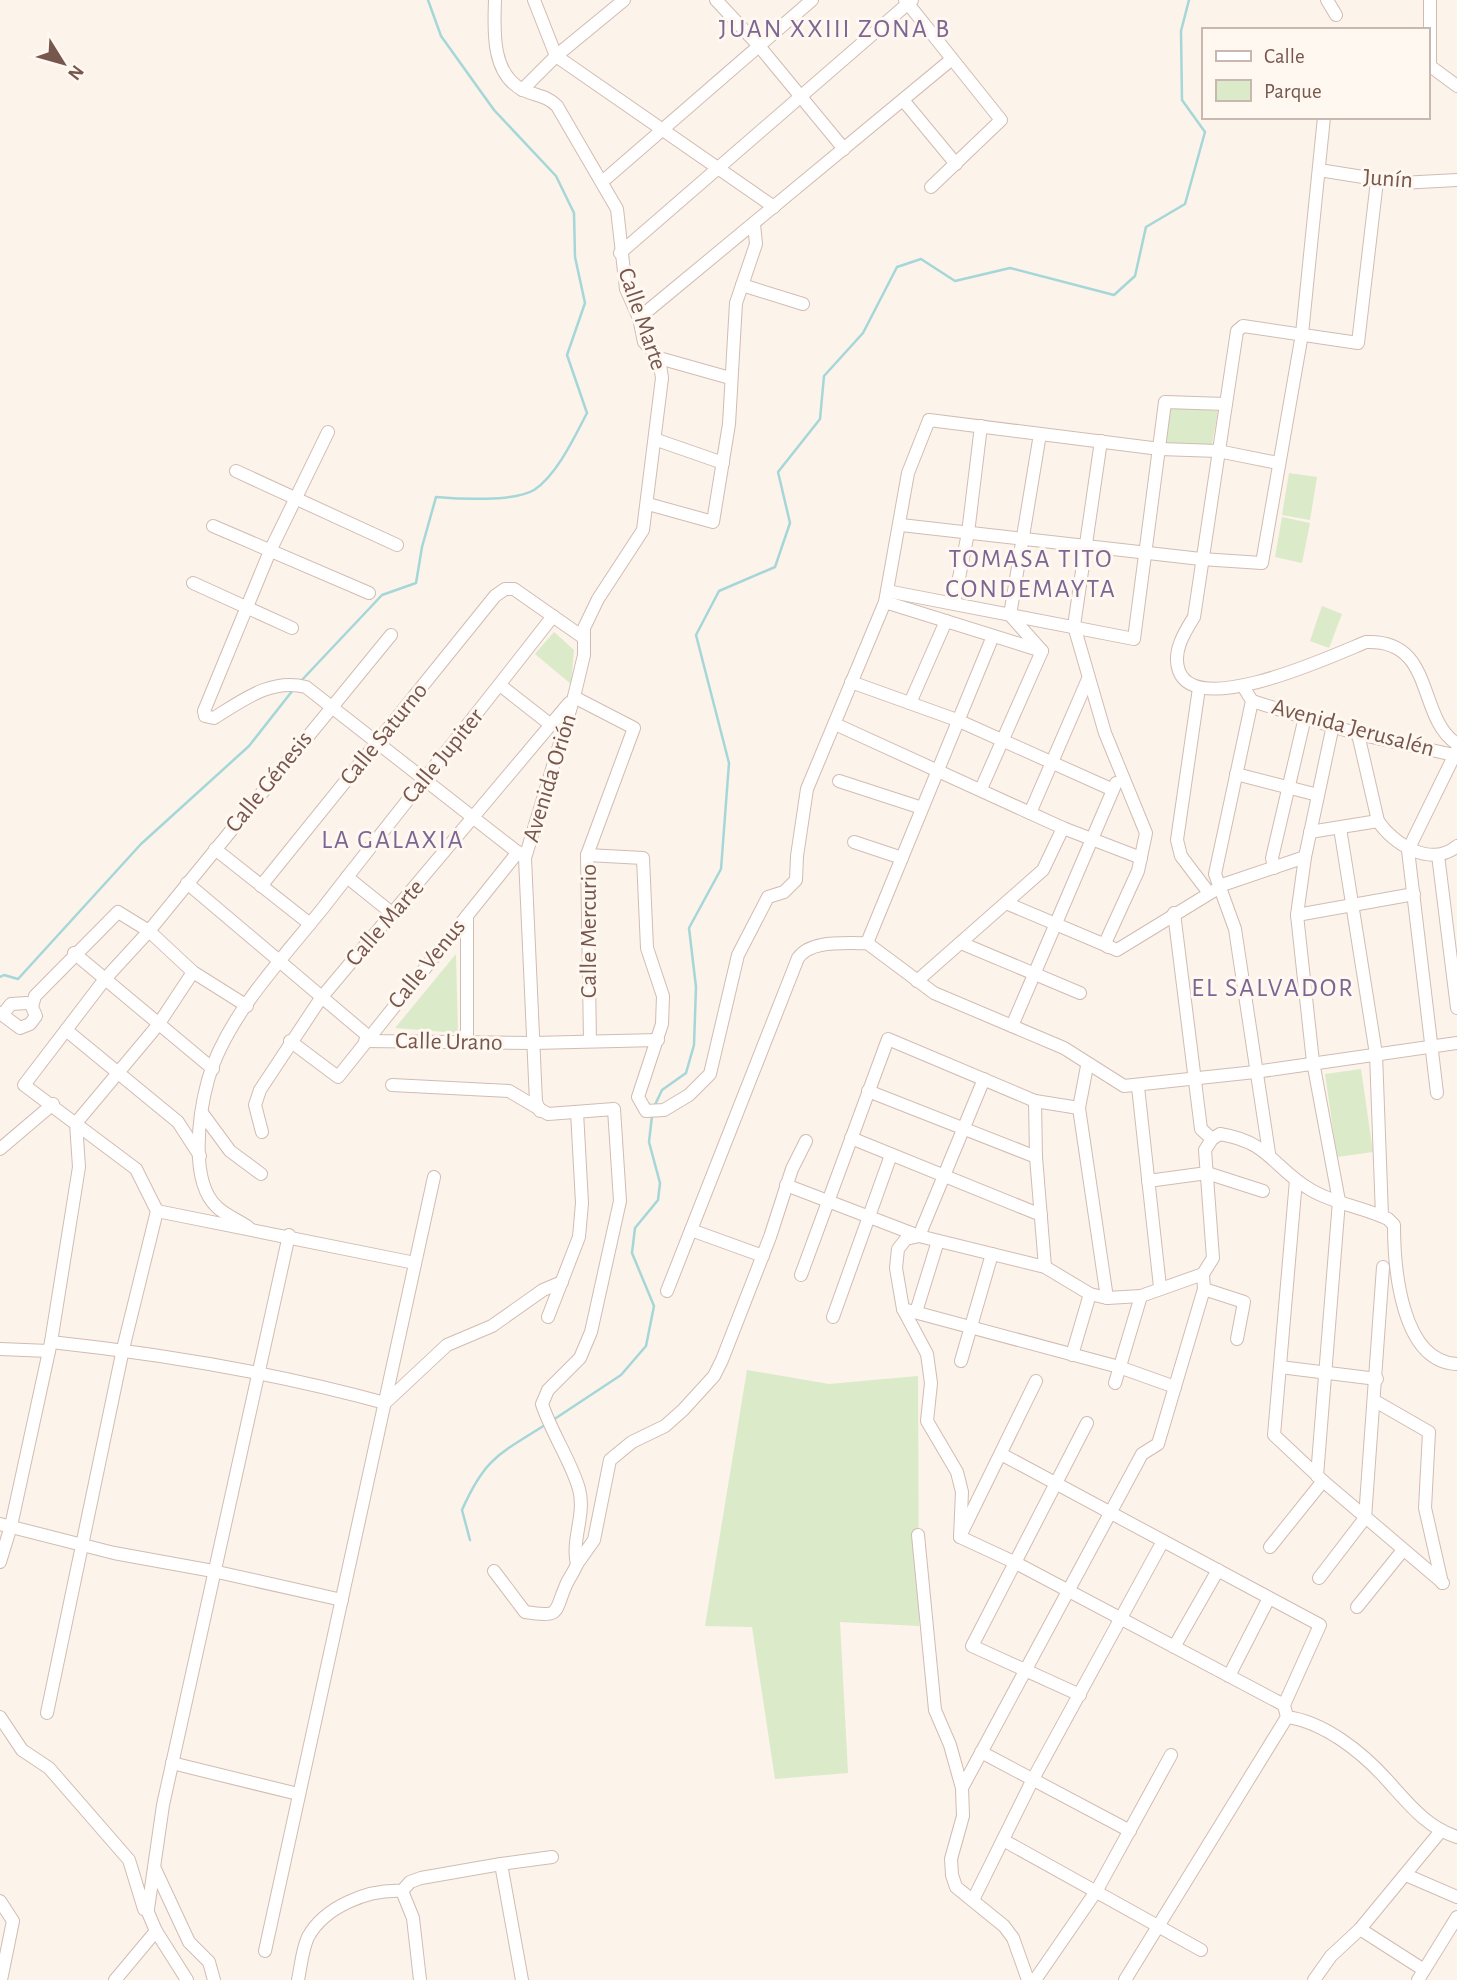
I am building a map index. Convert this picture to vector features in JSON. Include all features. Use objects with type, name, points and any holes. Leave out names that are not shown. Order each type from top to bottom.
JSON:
[{"type":"street","points":[[495,0],[496,53],[503,71],[522,90],[556,56],[624,0]]},
{"type":"street","points":[[534,0],[556,56],[774,207]]},
{"type":"street","points":[[716,0],[759,46],[844,149]]},
{"type":"street","points":[[602,182],[812,0]]},
{"type":"street","points":[[1327,0],[1336,15]]},
{"type":"street","points":[[1430,0],[1430,66],[1457,86]]},
{"type":"street","points":[[620,253],[908,1],[1001,120],[931,187]]},
{"type":"street","points":[[639,318],[952,60]]},
{"type":"street","name":"Calle Marte","points":[[522,90],[549,98],[557,106],[617,209],[626,289],[639,318],[645,342],[659,358],[662,379],[648,504]]},
{"type":"street","points":[[903,100],[956,163]]},
{"type":"street","points":[[901,525],[1147,554],[1262,562],[1302,334],[1324,119]]},
{"type":"street","name":"Junín","points":[[1319,170],[1401,183],[1457,180]]},
{"type":"street","points":[[1377,181],[1358,343],[1239,327],[1194,617],[1178,646],[1176,664],[1182,679],[1191,687],[1199,688],[1243,686],[1366,642],[1383,642],[1399,648],[1415,665],[1443,728],[1456,750],[1408,850],[1437,1093]]},
{"type":"street","points":[[648,504],[713,522],[729,424],[736,303],[756,244],[754,224]]},
{"type":"street","points":[[742,285],[803,304]]},
{"type":"street","points":[[659,358],[730,378]]},
{"type":"street","points":[[886,596],[954,603],[1133,639],[1147,554],[1165,402],[1226,404]]},
{"type":"street","points":[[587,855],[643,858],[647,948],[663,996],[658,1040],[645,1069],[638,1097],[641,1107],[652,1112],[664,1110],[689,1095],[710,1074],[738,955],[768,897],[784,892],[796,880],[807,789],[886,596],[901,525],[908,473],[929,420],[1160,449],[1218,451],[1278,463]]},
{"type":"street","points":[[954,603],[968,533],[981,426]]},
{"type":"street","points":[[328,432],[270,551],[204,711],[205,716],[214,718],[263,689],[294,684],[306,687],[522,855]]},
{"type":"street","points":[[1010,615],[1025,540],[1040,434]]},
{"type":"street","points":[[657,440],[723,463]]},
{"type":"street","points":[[1101,441],[1074,626],[1088,680],[1146,833],[1141,858],[1105,941],[1108,947]]},
{"type":"street","points":[[236,471],[397,545]]},
{"type":"street","name":"Avenida Orión","points":[[540,1111],[536,1102],[522,855],[574,697],[584,655],[584,628],[598,599],[643,530],[648,504]]},
{"type":"street","points":[[213,526],[369,593]]},
{"type":"street","points":[[193,583],[292,628]]},
{"type":"street","name":"Calle Saturno","points":[[261,886],[495,596],[510,587],[553,617]]},
{"type":"street","points":[[886,596],[946,621],[1042,651]]},
{"type":"street","points":[[1010,615],[1042,651]]},
{"type":"street","points":[[553,617],[584,638]]},
{"type":"street","name":"Calle Jupiter","points":[[248,1227],[217,1207],[205,1191],[200,1175],[201,1112],[213,1069],[247,1006],[280,960],[553,617]]},
{"type":"street","points":[[910,703],[946,621]]},
{"type":"street","name":"Calle Génesis","points":[[52,1104],[24,1085],[105,979],[149,931],[331,705],[391,635]]},
{"type":"street","points":[[867,943],[993,636]]},
{"type":"street","points":[[981,789],[1042,651]]},
{"type":"street","points":[[1030,813],[1088,680]]},
{"type":"street","points":[[852,682],[957,720],[1111,789]]},
{"type":"street","points":[[500,685],[551,725]]},
{"type":"street","points":[[1214,890],[1215,874],[1252,701],[1243,686]]},
{"type":"street","points":[[1199,688],[1185,806],[1177,840],[1181,856],[1229,906],[1235,929],[1269,1153]]},
{"type":"street","name":"Calle Marte","points":[[262,1132],[256,1105],[260,1090],[290,1041],[321,998],[574,697]]},
{"type":"street","name":"Calle Mercurio","points":[[574,697],[634,728],[587,855],[590,1041]]},
{"type":"street","name":"Avenida Jerusalén","points":[[1252,701],[1358,734],[1456,750]]},
{"type":"street","points":[[1274,868],[1272,858],[1305,717]]},
{"type":"street","points":[[835,724],[1063,828],[1141,858]]},
{"type":"street","points":[[1270,1547],[1320,1479],[1339,1201],[1313,1062],[1297,915],[1305,857],[1333,725]]},
{"type":"street","points":[[1358,734],[1378,821],[1384,830],[1408,850],[1437,855],[1456,849]]},
{"type":"street","points":[[1236,774],[1318,795]]},
{"type":"street","points":[[1012,1026],[1111,789],[1122,775]]},
{"type":"street","points":[[839,781],[922,808]]},
{"type":"street","points":[[1310,832],[1378,821]]},
{"type":"street","points":[[917,981],[1042,870],[1063,828]]},
{"type":"street","points":[[1339,828],[1376,1054],[1382,1216]]},
{"type":"street","points":[[854,842],[902,858]]},
{"type":"street","points":[[215,849],[310,924]]},
{"type":"street","name":"Calle Venus","points":[[290,1041],[338,1077],[467,916],[522,855]]},
{"type":"street","points":[[1437,855],[1457,1008]]},
{"type":"street","points":[[1006,903],[1117,950],[1214,890],[1305,857]]},
{"type":"street","points":[[347,877],[393,914]]},
{"type":"street","name":"Calle Urano","points":[[187,883],[280,960],[367,1039],[467,1043],[658,1040]]},
{"type":"street","points":[[1297,915],[1414,894]]},
{"type":"street","points":[[27,1003],[11,1004],[2,1014],[20,1028],[30,1024],[36,1016],[32,1007],[35,996],[74,953],[118,912],[149,931],[193,972],[247,1006]]},
{"type":"street","points":[[1174,913],[1201,1129],[1212,1139]]},
{"type":"street","points":[[467,916],[467,1043]]},
{"type":"street","points":[[667,1291],[798,958],[803,950],[814,946],[867,943],[917,981],[959,1006],[1063,1048],[1087,1066],[1124,1086],[1138,1087],[1255,1072],[1457,1043]]},
{"type":"street","points":[[961,943],[1034,976],[1080,993]]},
{"type":"street","points":[[74,953],[213,1069]]},
{"type":"street","points":[[0,1562],[6,1525],[50,1346],[79,1167],[76,1123],[158,1025],[193,972]]},
{"type":"street","points":[[66,1030],[178,1122],[200,1156]]},
{"type":"street","points":[[801,1275],[888,1039],[1035,1101],[1079,1108]]},
{"type":"street","points":[[1087,1066],[1079,1108],[1107,1298]]},
{"type":"street","points":[[919,1236],[984,1079]]},
{"type":"street","points":[[392,1084],[509,1091],[548,1114],[614,1109],[620,1201],[588,1346],[580,1358],[548,1390],[542,1404],[548,1423],[579,1488],[580,1522],[574,1554],[577,1564]]},
{"type":"street","points":[[1138,1087],[1160,1287]]},
{"type":"street","points":[[868,1091],[1036,1157]]},
{"type":"street","points":[[1035,1101],[1036,1157],[1045,1267]]},
{"type":"street","points":[[0,1149],[52,1104],[136,1169],[157,1211],[123,1349],[47,1713]]},
{"type":"street","points":[[201,1112],[230,1151],[261,1174]]},
{"type":"street","points":[[548,1317],[579,1237],[582,1215],[577,1112]]},
{"type":"street","points":[[962,1788],[1142,1454],[1158,1444],[1204,1289],[1203,1274],[1213,1258],[1205,1150],[1212,1139],[1220,1134],[1238,1137],[1269,1153],[1296,1180],[1326,1197],[1382,1216],[1394,1225],[1394,1265],[1405,1311],[1422,1346],[1432,1357],[1457,1364]]},
{"type":"street","points":[[851,1138],[1041,1215]]},
{"type":"street","points":[[494,1571],[525,1612],[549,1614],[556,1611],[577,1564],[594,1540],[610,1460],[632,1442],[665,1426],[714,1376],[734,1335],[786,1185],[806,1141]]},
{"type":"street","points":[[834,1317],[891,1155]]},
{"type":"street","points":[[1148,1181],[1207,1173],[1264,1191]]},
{"type":"street","points":[[265,1951],[434,1177]]},
{"type":"street","points":[[1296,1180],[1274,1435],[1320,1479],[1443,1583],[1425,1508],[1429,1433],[1375,1401]]},
{"type":"street","points":[[786,1185],[919,1236],[1045,1267],[1090,1294],[1107,1298],[1140,1296],[1203,1274]]},
{"type":"street","points":[[157,1211],[289,1235],[415,1263]]},
{"type":"street","points":[[691,1230],[763,1256]]},
{"type":"street","points":[[147,1910],[172,1763],[289,1235]]},
{"type":"street","points":[[919,1236],[906,1239],[898,1249],[896,1268],[903,1308],[927,1354],[931,1383],[926,1422],[957,1472],[962,1492],[960,1537]]},
{"type":"street","points":[[916,1312],[937,1241]]},
{"type":"street","points":[[961,1361],[992,1254]]},
{"type":"street","points":[[1319,1578],[1366,1518],[1377,1379],[1382,1267]]},
{"type":"street","points":[[385,1403],[447,1345],[492,1326],[543,1290],[562,1282]]},
{"type":"street","points":[[1204,1289],[1244,1302],[1237,1339]]},
{"type":"street","points":[[1072,1355],[1090,1294]]},
{"type":"street","points":[[1115,1383],[1140,1296]]},
{"type":"street","points":[[903,1308],[1119,1367],[1175,1387]]},
{"type":"street","points":[[0,1349],[50,1346],[123,1349],[319,1385],[385,1403]]},
{"type":"street","points":[[1280,1367],[1377,1379]]},
{"type":"street","points":[[960,1537],[1036,1381]]},
{"type":"street","points":[[1080,1695],[972,1646],[1087,1423]]},
{"type":"street","points":[[1001,1454],[1320,1625],[1286,1711],[1125,1980]]},
{"type":"street","points":[[6,1525],[114,1553],[213,1570],[342,1600]]},
{"type":"street","points":[[918,1535],[935,1710],[950,1745],[962,1788],[963,1815],[951,1859],[952,1875],[956,1886],[995,1917],[1013,1938],[1028,1980]]},
{"type":"street","points":[[960,1537],[1069,1591],[1306,1720],[1353,1749],[1385,1778],[1410,1807],[1440,1832],[1457,1837]]},
{"type":"street","points":[[973,1900],[1033,1780],[1163,1541]]},
{"type":"street","points":[[1357,1607],[1403,1550]]},
{"type":"street","points":[[1174,1647],[1218,1570]]},
{"type":"street","points":[[1229,1676],[1269,1598]]},
{"type":"street","points":[[0,1717],[22,1750],[50,1768],[129,1860],[156,1931],[187,1980]]},
{"type":"street","points":[[981,1752],[1130,1831]]},
{"type":"street","points":[[1035,1980],[1097,1890],[1171,1755]]},
{"type":"street","points":[[172,1763],[298,1794]]},
{"type":"street","points":[[1314,1980],[1331,1956],[1360,1929],[1440,1832]]},
{"type":"street","points":[[1003,1840],[1201,1950]]},
{"type":"street","points":[[298,1980],[306,1941],[320,1922],[370,1892],[402,1891],[410,1882],[421,1878],[552,1857]]},
{"type":"street","points":[[501,1864],[522,1980]]},
{"type":"street","points":[[153,1866],[189,1942],[209,1962],[214,1980]]},
{"type":"street","points":[[1406,1875],[1457,1897]]},
{"type":"street","points":[[402,1891],[413,1918],[420,1980]]},
{"type":"street","points":[[0,1901],[13,1921],[1,1980]]},
{"type":"street","points":[[1360,1929],[1421,1975],[1457,1917]]},
{"type":"street","points":[[115,1980],[156,1931]]},
{"type":"green space","points":[[1169,406],[1218,411],[1211,449],[1163,445]]},
{"type":"green space","points":[[1289,473],[1317,477],[1310,520],[1282,515]]},
{"type":"green space","points":[[1282,517],[1310,523],[1302,563],[1275,557]]},
{"type":"green space","points":[[1322,606],[1342,614],[1329,648],[1310,641]]},
{"type":"green space","points":[[554,632],[574,650],[571,684],[535,654]]},
{"type":"green space","points":[[456,954],[458,1033],[395,1028]]},
{"type":"green space","points":[[1361,1069],[1373,1152],[1337,1157],[1325,1074]]},
{"type":"green space","points":[[747,1370],[829,1384],[918,1376],[919,1626],[840,1622],[848,1773],[775,1779],[752,1627],[705,1626]]},
{"type":"waterway","points":[[300,682],[382,595],[416,583],[422,547],[436,497],[500,498],[534,490],[558,465],[587,413],[567,355],[585,303],[575,257],[574,213],[556,176],[494,110],[441,36],[428,0]]},
{"type":"waterway","points":[[654,1107],[662,1090],[686,1073],[694,1045],[696,987],[689,928],[721,869],[729,763],[696,635],[719,591],[775,567],[790,523],[778,472],[820,419],[824,376],[863,333],[897,267],[921,259],[955,281],[1010,268],[1114,295],[1135,276],[1146,227],[1185,204],[1205,132],[1182,100],[1181,31],[1189,0]]},
{"type":"waterway","points":[[0,977],[4,975],[18,979],[141,844],[249,746],[293,690]]},
{"type":"waterway","points":[[553,1420],[621,1375],[646,1346],[654,1306],[632,1253],[635,1228],[658,1200],[660,1183],[649,1142],[652,1116]]},
{"type":"waterway","points":[[470,1540],[462,1510],[478,1479],[495,1459],[545,1425]]},
{"type":"district","name":"JUAN XXIII ZONA B","points":[[835,29]]},
{"type":"district","name":"TOMASA TITO CONDEMAYTA","points":[[1031,574]]},
{"type":"district","name":"LA GALAXIA","points":[[393,840]]},
{"type":"district","name":"EL SALVADOR","points":[[1273,988]]}]
